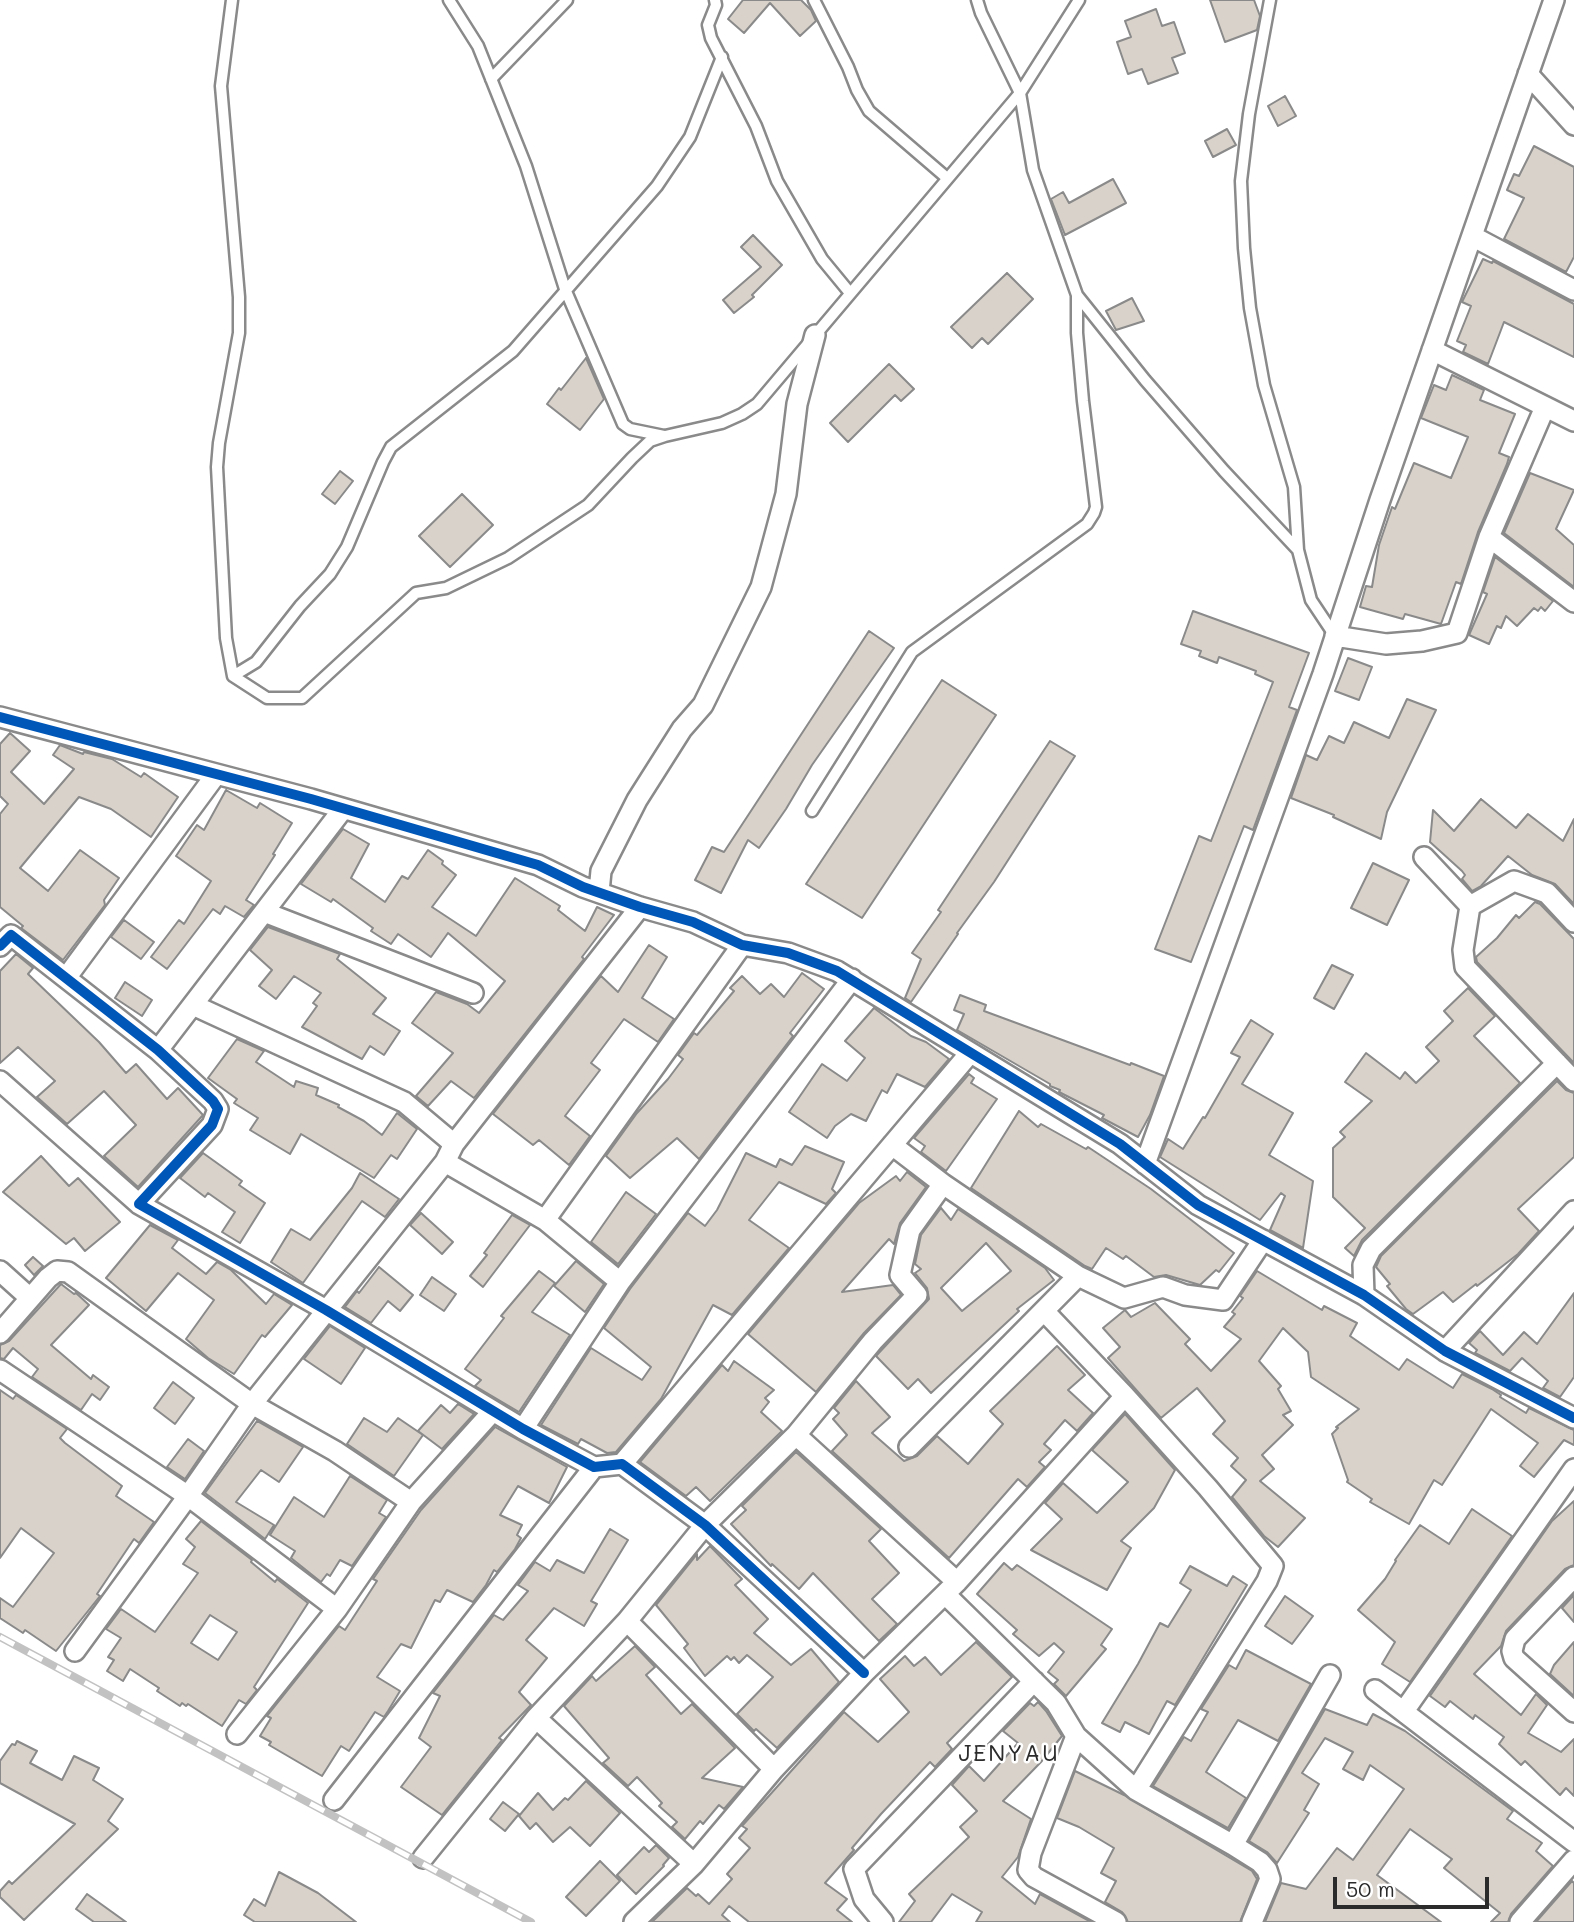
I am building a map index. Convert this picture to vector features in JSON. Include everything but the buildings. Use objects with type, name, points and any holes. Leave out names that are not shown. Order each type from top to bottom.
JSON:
[{"type":"street","points":[[1145,1164],[1335,636],[1554,0]]},
{"type":"street","points":[[1528,74],[1574,125]]},
{"type":"street","points":[[1472,236],[1574,290]]},
{"type":"street","points":[[599,892],[601,871],[637,800],[682,729],[703,705],[761,587],[786,494],[797,404],[815,335]]},
{"type":"street","points":[[1432,350],[1574,421]]},
{"type":"street","points":[[1335,636],[1386,644],[1422,641],[1457,633],[1489,537],[1545,407]]},
{"type":"street","points":[[1489,537],[1574,602]]},
{"type":"street","points":[[0,717],[343,809],[538,865],[599,892],[693,922],[742,945],[788,953],[852,979],[1120,1144],[1198,1205],[1359,1292],[1445,1351],[1574,1418]]},
{"type":"street","points":[[66,978],[215,776]]},
{"type":"street","points":[[158,1050],[343,809]]},
{"type":"street","points":[[1424,857],[1470,906]]},
{"type":"street","points":[[1470,906],[1514,881],[1547,893],[1574,922]]},
{"type":"street","points":[[1470,906],[1462,958],[1465,967],[1574,1081]]},
{"type":"street","points":[[75,1651],[252,1404],[445,1162],[454,1144],[640,907]]},
{"type":"street","points":[[264,912],[473,993]]},
{"type":"street","points":[[0,946],[12,935],[158,1050],[213,1101],[218,1109],[212,1125],[139,1204]]},
{"type":"street","points":[[545,1220],[742,945]]},
{"type":"street","points":[[523,1429],[620,1282],[852,979]]},
{"type":"street","points":[[192,1005],[404,1102],[454,1144]]},
{"type":"street","points":[[622,1464],[970,1054]]},
{"type":"street","points":[[1359,1292],[1363,1265],[1371,1249],[1557,1063]]},
{"type":"street","points":[[0,1081],[139,1204],[326,1310],[523,1429],[594,1467],[622,1464],[705,1525],[864,1673]]},
{"type":"street","points":[[891,1145],[943,1184],[1078,1276],[1124,1297],[1163,1287],[1185,1295],[1223,1300],[1263,1240]]},
{"type":"street","points":[[445,1162],[545,1220],[620,1282]]},
{"type":"street","points":[[424,1858],[536,1718],[627,1621],[705,1525],[796,1435],[873,1341],[917,1295],[900,1275],[910,1230],[943,1184]]},
{"type":"street","points":[[1445,1351],[1574,1211]]},
{"type":"street","points":[[0,1271],[30,1298]]},
{"type":"street","points":[[0,1333],[57,1271],[68,1272],[252,1404],[335,1451],[411,1502]]},
{"type":"street","points":[[909,1447],[1078,1276]]},
{"type":"street","points":[[1045,1312],[1125,1396],[1235,1519],[1273,1566],[1267,1581],[1136,1790]]},
{"type":"street","points":[[0,1370],[188,1496],[337,1609]]},
{"type":"street","points":[[634,1922],[694,1864],[774,1769],[864,1673],[951,1588],[1125,1396]]},
{"type":"street","points":[[237,1734],[337,1609],[411,1502],[494,1410]]},
{"type":"street","points":[[796,1435],[951,1588],[1056,1703],[1076,1737],[1136,1790],[1233,1845],[1268,1870],[1270,1878],[1252,1922]]},
{"type":"street","points":[[334,1800],[594,1467]]},
{"type":"street","points":[[1404,1711],[1574,1469]]},
{"type":"street","points":[[1574,1577],[1515,1639],[1512,1651],[1514,1658],[1574,1712]]},
{"type":"street","points":[[627,1621],[774,1769]]},
{"type":"street","points":[[1233,1845],[1330,1675]]},
{"type":"street","points":[[883,1922],[864,1899],[854,1869],[1034,1681]]},
{"type":"street","points":[[1375,1690],[1574,1842]]},
{"type":"street","points":[[536,1718],[694,1864]]},
{"type":"street","points":[[1076,1737],[1031,1853],[1028,1870],[1034,1877],[1116,1922]]},
{"type":"street","points":[[1520,1922],[1574,1860]]},
{"type":"lane","points":[[232,0],[221,86],[239,297],[239,333],[217,467],[226,638],[233,676],[267,698],[302,698],[416,593],[446,588],[508,558],[588,505],[650,441],[722,423],[757,404],[1020,93],[1079,0]]},
{"type":"lane","points":[[449,0],[478,46],[526,166],[565,289],[623,424],[630,429],[665,436]]},
{"type":"lane","points":[[491,79],[567,0]]},
{"type":"lane","points":[[715,0],[716,5],[708,25],[711,38],[756,126],[776,181],[822,259],[850,293]]},
{"type":"lane","points":[[814,0],[869,111],[947,178]]},
{"type":"lane","points":[[977,0],[1020,93],[1032,170],[1077,295],[1145,380],[1224,471],[1298,550]]},
{"type":"lane","points":[[1270,0],[1249,114],[1241,181],[1250,307],[1264,385],[1294,487],[1298,550],[1311,600],[1335,636]]},
{"type":"lane","points":[[233,676],[256,662],[300,606],[330,574],[347,547],[391,447],[513,351],[657,186],[690,137],[722,57]]},
{"type":"lane","points":[[811,811],[912,652],[1087,524],[1094,513],[1096,507],[1077,333],[1077,295]]},
{"type":"railway","points":[[0,1637],[531,1922]]},
{"type":"cycle path","points":[[0,717],[311,799],[538,865],[583,887],[693,922],[742,945],[788,953],[837,971],[1120,1144],[1198,1205],[1364,1295],[1445,1351],[1574,1418]]},
{"type":"cycle path","points":[[0,946],[11,935],[158,1050],[213,1101],[218,1109],[212,1125],[139,1204],[326,1310],[523,1429],[594,1467],[622,1464],[705,1525],[864,1673]]},
{"type":"district","name":"JENYAU","points":[[1009,1754]]}]
